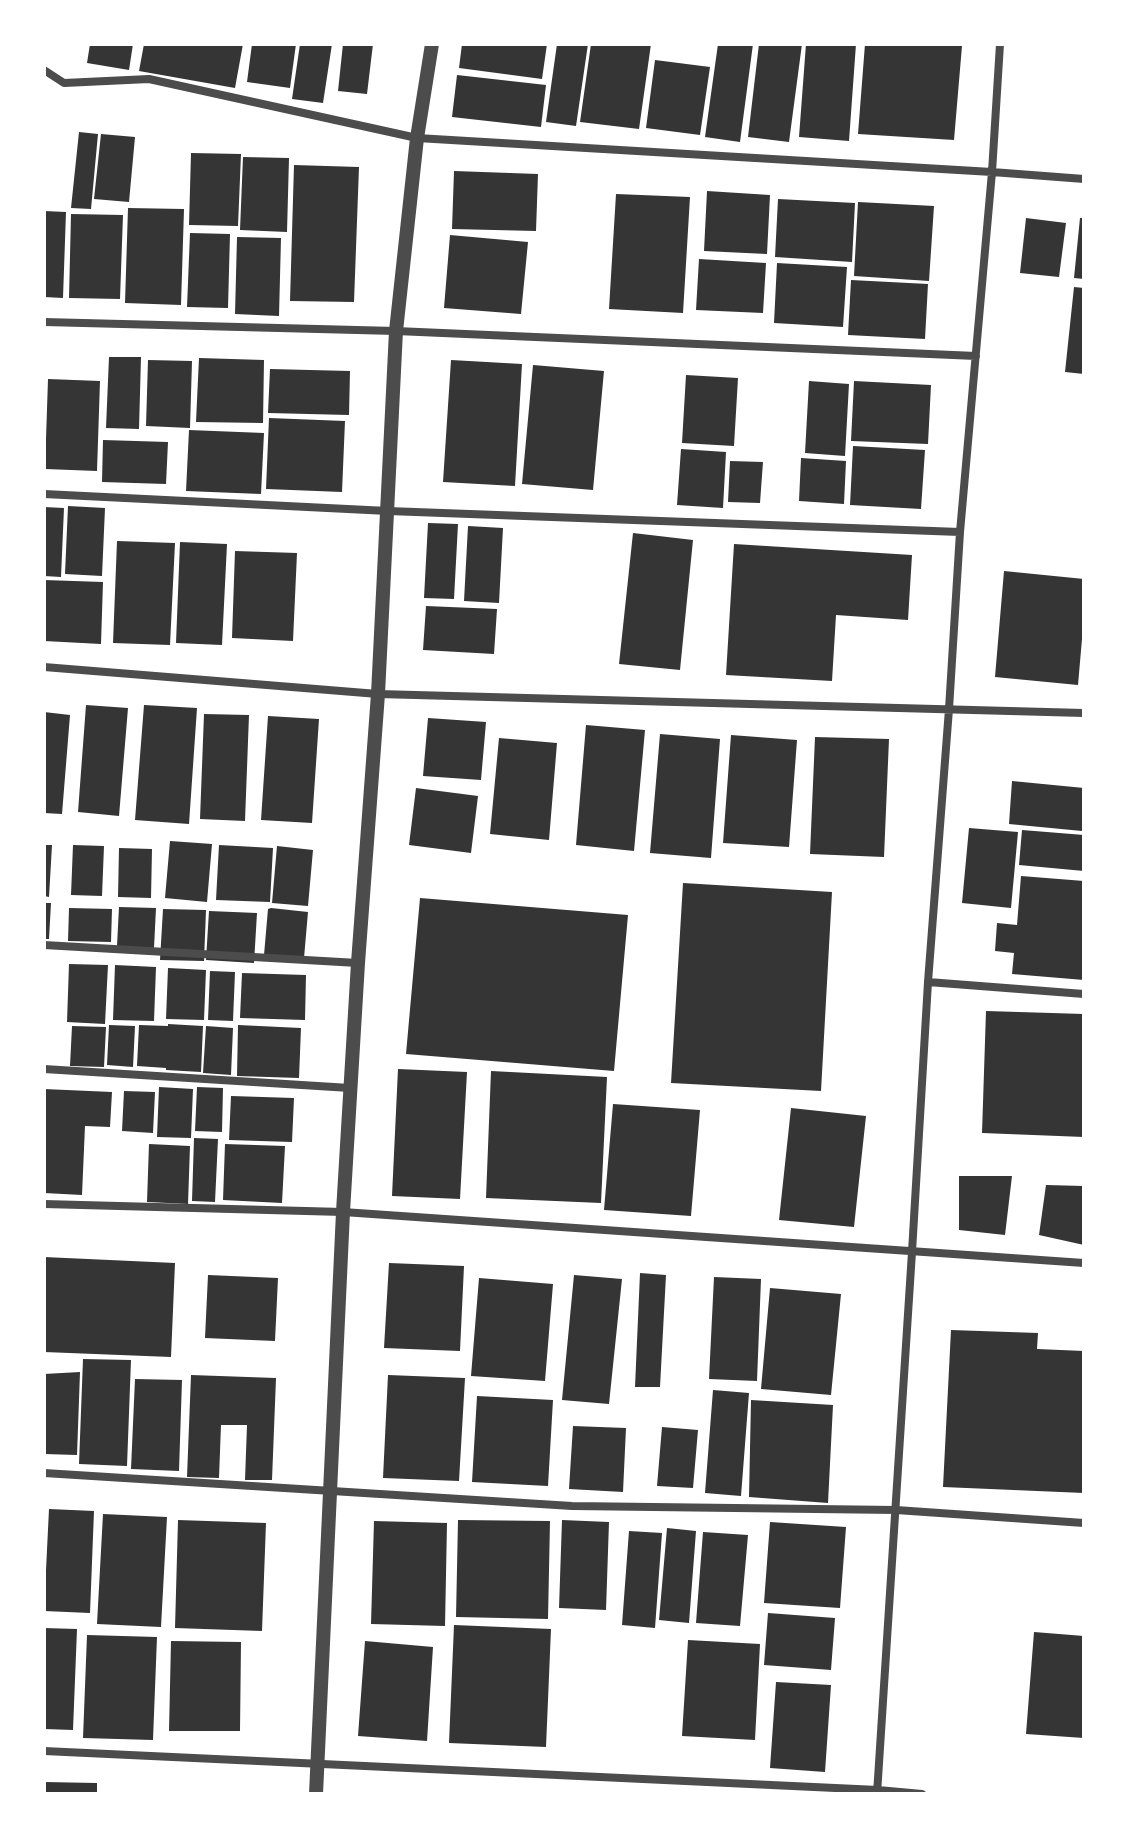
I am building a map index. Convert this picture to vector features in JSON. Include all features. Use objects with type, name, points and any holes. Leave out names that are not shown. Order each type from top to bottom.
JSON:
[{"type":"street","points":[[316,1794],[343,1212],[378,694],[396,331],[417,138],[432,44]]},
{"type":"street","points":[[878,1792],[928,982],[960,532],[992,172],[1000,44]]},
{"type":"street","points":[[44,70],[64,83],[149,79],[417,138],[1084,179]]},
{"type":"street","points":[[44,322],[396,331],[976,356]]},
{"type":"street","points":[[44,494],[388,511],[960,532]]},
{"type":"street","points":[[44,667],[378,694],[1084,713]]},
{"type":"street","points":[[44,945],[358,963]]},
{"type":"street","points":[[928,982],[1084,994]]},
{"type":"street","points":[[44,1069],[350,1088]]},
{"type":"street","points":[[44,1204],[343,1212],[1084,1263]]},
{"type":"street","points":[[44,1473],[572,1506],[896,1510],[1084,1523]]},
{"type":"street","points":[[44,1751],[922,1794]]},
{"type":"building","points":[[90,44],[133,44],[129,70],[87,63]]},
{"type":"building","points":[[144,44],[243,44],[235,88],[139,71]]},
{"type":"building","points":[[252,44],[296,44],[290,88],[247,82]]},
{"type":"building","points":[[300,44],[332,44],[323,103],[292,99]]},
{"type":"building","points":[[343,44],[373,44],[367,94],[338,91]]},
{"type":"building","points":[[462,44],[547,44],[542,79],[459,68]]},
{"type":"building","points":[[557,44],[588,44],[576,126],[546,122]]},
{"type":"building","points":[[591,44],[651,44],[639,129],[580,122]]},
{"type":"building","points":[[718,44],[753,44],[740,142],[705,137]]},
{"type":"building","points":[[759,44],[802,44],[789,142],[748,137]]},
{"type":"building","points":[[806,44],[856,44],[849,141],[799,137]]},
{"type":"building","points":[[865,44],[962,46],[954,140],[858,134]]},
{"type":"building","points":[[655,60],[710,67],[700,135],[646,128]]},
{"type":"building","points":[[457,75],[546,85],[541,127],[452,117]]},
{"type":"building","points":[[79,132],[98,134],[91,209],[71,208]]},
{"type":"building","points":[[101,134],[135,137],[129,202],[94,199]]},
{"type":"building","points":[[191,153],[241,154],[238,226],[189,225]]},
{"type":"building","points":[[243,157],[289,158],[287,232],[240,230]]},
{"type":"building","points":[[294,165],[359,167],[354,302],[290,301]]},
{"type":"building","points":[[454,171],[538,174],[536,231],[452,229]]},
{"type":"building","points":[[707,191],[770,195],[767,254],[704,251]]},
{"type":"building","points":[[616,194],[690,197],[683,313],[609,309]]},
{"type":"building","points":[[778,199],[855,203],[852,262],[775,257]]},
{"type":"building","points":[[858,202],[934,206],[929,281],[854,276]]},
{"type":"building","points":[[128,208],[184,209],[181,305],[125,303]]},
{"type":"building","points":[[44,211],[66,212],[63,298],[44,297]]},
{"type":"building","points":[[71,214],[123,215],[120,299],[69,298]]},
{"type":"building","points":[[1026,218],[1066,223],[1059,277],[1020,273]]},
{"type":"building","points":[[1080,218],[1084,218],[1084,279],[1074,278]]},
{"type":"building","points":[[190,233],[230,234],[228,308],[187,307]]},
{"type":"building","points":[[450,235],[528,242],[521,314],[444,308]]},
{"type":"building","points":[[237,237],[281,238],[279,316],[235,314]]},
{"type":"building","points":[[699,259],[766,263],[763,313],[696,310]]},
{"type":"building","points":[[777,263],[847,267],[843,327],[774,323]]},
{"type":"building","points":[[851,280],[928,284],[925,339],[848,335]]},
{"type":"building","points":[[1074,287],[1084,288],[1084,374],[1065,372]]},
{"type":"building","points":[[109,357],[141,357],[139,429],[106,428]]},
{"type":"building","points":[[199,358],[264,360],[263,423],[196,422]]},
{"type":"building","points":[[148,360],[192,361],[190,428],[146,426]]},
{"type":"building","points":[[451,360],[522,364],[515,486],[443,482]]},
{"type":"building","points":[[533,365],[604,371],[593,490],[522,484]]},
{"type":"building","points":[[270,369],[350,371],[349,415],[268,413]]},
{"type":"building","points":[[686,375],[738,378],[734,446],[682,443]]},
{"type":"building","points":[[48,379],[100,381],[97,471],[45,469]]},
{"type":"building","points":[[809,381],[849,384],[845,456],[805,453]]},
{"type":"building","points":[[854,381],[931,385],[928,444],[851,441]]},
{"type":"building","points":[[269,418],[345,421],[342,492],[266,489]]},
{"type":"building","points":[[189,430],[264,433],[261,494],[186,491]]},
{"type":"building","points":[[103,440],[168,442],[166,484],[102,482]]},
{"type":"building","points":[[853,446],[925,450],[921,509],[850,505]]},
{"type":"building","points":[[681,449],[726,452],[723,508],[677,505]]},
{"type":"building","points":[[801,458],[846,461],[844,504],[799,501]]},
{"type":"building","points":[[730,461],[763,462],[760,503],[728,502]]},
{"type":"building","points":[[68,506],[105,508],[102,576],[65,574]]},
{"type":"building","points":[[44,507],[64,508],[61,577],[44,576]]},
{"type":"building","points":[[428,523],[458,524],[454,599],[424,598]]},
{"type":"building","points":[[468,526],[503,528],[499,603],[464,601]]},
{"type":"building","points":[[633,533],[693,540],[680,670],[619,664]]},
{"type":"building","points":[[117,541],[175,543],[170,645],[113,643]]},
{"type":"building","points":[[180,542],[227,544],[222,645],[176,643]]},
{"type":"building","points":[[734,544],[912,555],[908,620],[836,615],[832,681],[726,675]]},
{"type":"building","points":[[235,551],[297,553],[293,641],[232,638]]},
{"type":"building","points":[[1004,571],[1084,579],[1078,685],[995,677]]},
{"type":"building","points":[[44,580],[103,582],[101,644],[44,641]]},
{"type":"building","points":[[426,606],[497,609],[494,654],[423,650]]},
{"type":"building","points":[[86,705],[128,708],[119,816],[78,812]]},
{"type":"building","points":[[144,705],[197,708],[189,824],[135,820]]},
{"type":"building","points":[[44,712],[70,715],[62,814],[44,813]]},
{"type":"building","points":[[204,714],[249,715],[245,821],[200,819]]},
{"type":"building","points":[[268,716],[319,719],[312,823],[261,820]]},
{"type":"building","points":[[428,718],[486,722],[481,780],[423,776]]},
{"type":"building","points":[[586,725],[645,730],[634,851],[576,845]]},
{"type":"building","points":[[660,734],[720,739],[711,858],[650,853]]},
{"type":"building","points":[[731,735],[797,740],[789,847],[723,843]]},
{"type":"building","points":[[815,737],[889,739],[884,857],[810,854]]},
{"type":"building","points":[[499,738],[557,743],[549,840],[490,834]]},
{"type":"building","points":[[1012,781],[1084,788],[1082,831],[1009,824]]},
{"type":"building","points":[[416,788],[478,796],[471,853],[409,845]]},
{"type":"building","points":[[969,828],[1018,832],[1011,908],[962,903]]},
{"type":"building","points":[[1022,830],[1084,835],[1084,871],[1019,865]]},
{"type":"building","points":[[170,841],[212,844],[207,902],[165,898]]},
{"type":"building","points":[[44,845],[52,845],[49,897],[44,896]]},
{"type":"building","points":[[73,845],[104,846],[102,896],[71,895]]},
{"type":"building","points":[[219,845],[273,848],[270,902],[216,900]]},
{"type":"building","points":[[277,846],[313,850],[308,906],[272,903]]},
{"type":"building","points":[[119,848],[152,849],[151,898],[118,897]]},
{"type":"building","points":[[1021,876],[1084,881],[1084,980],[1012,974],[1014,953],[995,951],[997,923],[1017,925]]},
{"type":"building","points":[[683,883],[832,892],[821,1091],[671,1083]]},
{"type":"building","points":[[420,898],[628,915],[614,1071],[406,1054]]},
{"type":"building","points":[[44,903],[51,903],[49,939],[44,939]]},
{"type":"building","points":[[119,907],[156,908],[154,948],[117,946]]},
{"type":"building","points":[[69,908],[112,909],[111,942],[68,941]]},
{"type":"building","points":[[163,909],[206,910],[204,961],[160,960]]},
{"type":"building","points":[[268,909],[308,912],[304,958],[264,955]]},
{"type":"building","points":[[209,911],[257,913],[254,963],[206,960]]},
{"type":"building","points":[[69,964],[108,965],[105,1024],[67,1022]]},
{"type":"building","points":[[115,965],[156,967],[154,1021],[113,1020]]},
{"type":"building","points":[[168,968],[206,970],[204,1020],[166,1019]]},
{"type":"building","points":[[210,971],[235,972],[233,1021],[208,1020]]},
{"type":"building","points":[[242,973],[306,975],[305,1020],[240,1018]]},
{"type":"building","points":[[986,1011],[1084,1014],[1084,1137],[982,1133]]},
{"type":"building","points":[[109,1025],[135,1026],[133,1067],[107,1065]]},
{"type":"building","points":[[139,1025],[203,1026],[201,1072],[137,1066]]},
{"type":"building","points":[[238,1025],[301,1028],[299,1078],[237,1076]]},
{"type":"building","points":[[72,1026],[106,1027],[104,1067],[70,1066]]},
{"type":"building","points":[[206,1026],[233,1028],[231,1075],[203,1073]]},
{"type":"building","points":[[398,1069],[467,1072],[460,1199],[392,1196]]},
{"type":"building","points":[[491,1071],[607,1077],[601,1203],[486,1198]]},
{"type":"building","points":[[159,1087],[193,1089],[191,1138],[157,1137]]},
{"type":"building","points":[[197,1087],[223,1088],[222,1132],[195,1131]]},
{"type":"building","points":[[44,1089],[112,1092],[110,1127],[85,1126],[82,1195],[44,1193]]},
{"type":"building","points":[[124,1091],[155,1092],[153,1133],[122,1131]]},
{"type":"building","points":[[231,1096],[294,1098],[292,1142],[229,1140]]},
{"type":"building","points":[[613,1104],[700,1110],[691,1216],[604,1210]]},
{"type":"building","points":[[791,1108],[866,1116],[854,1227],[779,1220]]},
{"type":"building","points":[[194,1138],[218,1139],[215,1202],[192,1201]]},
{"type":"building","points":[[149,1144],[190,1146],[188,1204],[147,1202]]},
{"type":"building","points":[[225,1144],[285,1146],[282,1203],[223,1200]]},
{"type":"building","points":[[959,1176],[1012,1176],[1005,1235],[959,1230]]},
{"type":"building","points":[[1046,1185],[1084,1186],[1084,1245],[1039,1235]]},
{"type":"building","points":[[44,1257],[175,1263],[171,1357],[44,1352]]},
{"type":"building","points":[[389,1263],[464,1266],[460,1351],[384,1348]]},
{"type":"building","points":[[640,1273],[666,1275],[660,1387],[635,1387]]},
{"type":"building","points":[[208,1275],[278,1278],[275,1341],[205,1338]]},
{"type":"building","points":[[574,1275],[622,1279],[609,1404],[562,1400]]},
{"type":"building","points":[[714,1277],[761,1279],[757,1381],[709,1379]]},
{"type":"building","points":[[479,1278],[553,1284],[545,1381],[471,1376]]},
{"type":"building","points":[[770,1288],[841,1294],[831,1395],[761,1389]]},
{"type":"building","points":[[951,1330],[1038,1333],[1037,1349],[1084,1351],[1084,1493],[943,1487]]},
{"type":"building","points":[[83,1359],[131,1360],[127,1466],[79,1464]]},
{"type":"building","points":[[80,1372],[77,1455],[44,1454],[44,1374]]},
{"type":"building","points":[[191,1375],[276,1378],[272,1480],[245,1480],[247,1425],[221,1425],[219,1478],[187,1477]]},
{"type":"building","points":[[388,1375],[465,1378],[459,1481],[383,1478]]},
{"type":"building","points":[[135,1379],[182,1380],[179,1471],[131,1469]]},
{"type":"building","points":[[713,1390],[749,1393],[741,1496],[705,1493]]},
{"type":"building","points":[[477,1396],[553,1400],[548,1486],[472,1482]]},
{"type":"building","points":[[751,1400],[833,1405],[828,1503],[749,1497]]},
{"type":"building","points":[[573,1426],[626,1428],[623,1492],[569,1489]]},
{"type":"building","points":[[662,1427],[698,1430],[693,1488],[657,1486]]},
{"type":"building","points":[[49,1509],[94,1511],[90,1613],[44,1611]]},
{"type":"building","points":[[103,1514],[167,1517],[161,1627],[97,1624]]},
{"type":"building","points":[[178,1520],[266,1523],[262,1631],[175,1628]]},
{"type":"building","points":[[458,1520],[550,1521],[548,1619],[456,1617]]},
{"type":"building","points":[[562,1520],[609,1522],[606,1610],[559,1608]]},
{"type":"building","points":[[374,1521],[447,1523],[445,1626],[371,1624]]},
{"type":"building","points":[[770,1522],[846,1527],[840,1608],[764,1603]]},
{"type":"building","points":[[667,1528],[696,1531],[689,1623],[659,1620]]},
{"type":"building","points":[[629,1531],[662,1533],[655,1628],[622,1625]]},
{"type":"building","points":[[703,1532],[748,1535],[740,1626],[696,1623]]},
{"type":"building","points":[[768,1613],[835,1618],[831,1670],[764,1665]]},
{"type":"building","points":[[454,1625],[551,1629],[546,1747],[449,1743]]},
{"type":"building","points":[[44,1628],[77,1629],[73,1730],[44,1729]]},
{"type":"building","points":[[1034,1632],[1084,1636],[1084,1738],[1026,1734]]},
{"type":"building","points":[[87,1635],[157,1637],[153,1740],[83,1738]]},
{"type":"building","points":[[688,1640],[760,1644],[755,1740],[682,1736]]},
{"type":"building","points":[[171,1641],[241,1642],[240,1731],[169,1731]]},
{"type":"building","points":[[365,1641],[433,1647],[427,1741],[358,1736]]},
{"type":"building","points":[[776,1682],[831,1685],[825,1772],[770,1768]]},
{"type":"building","points":[[44,1782],[97,1783],[97,1794],[44,1794]]}]
